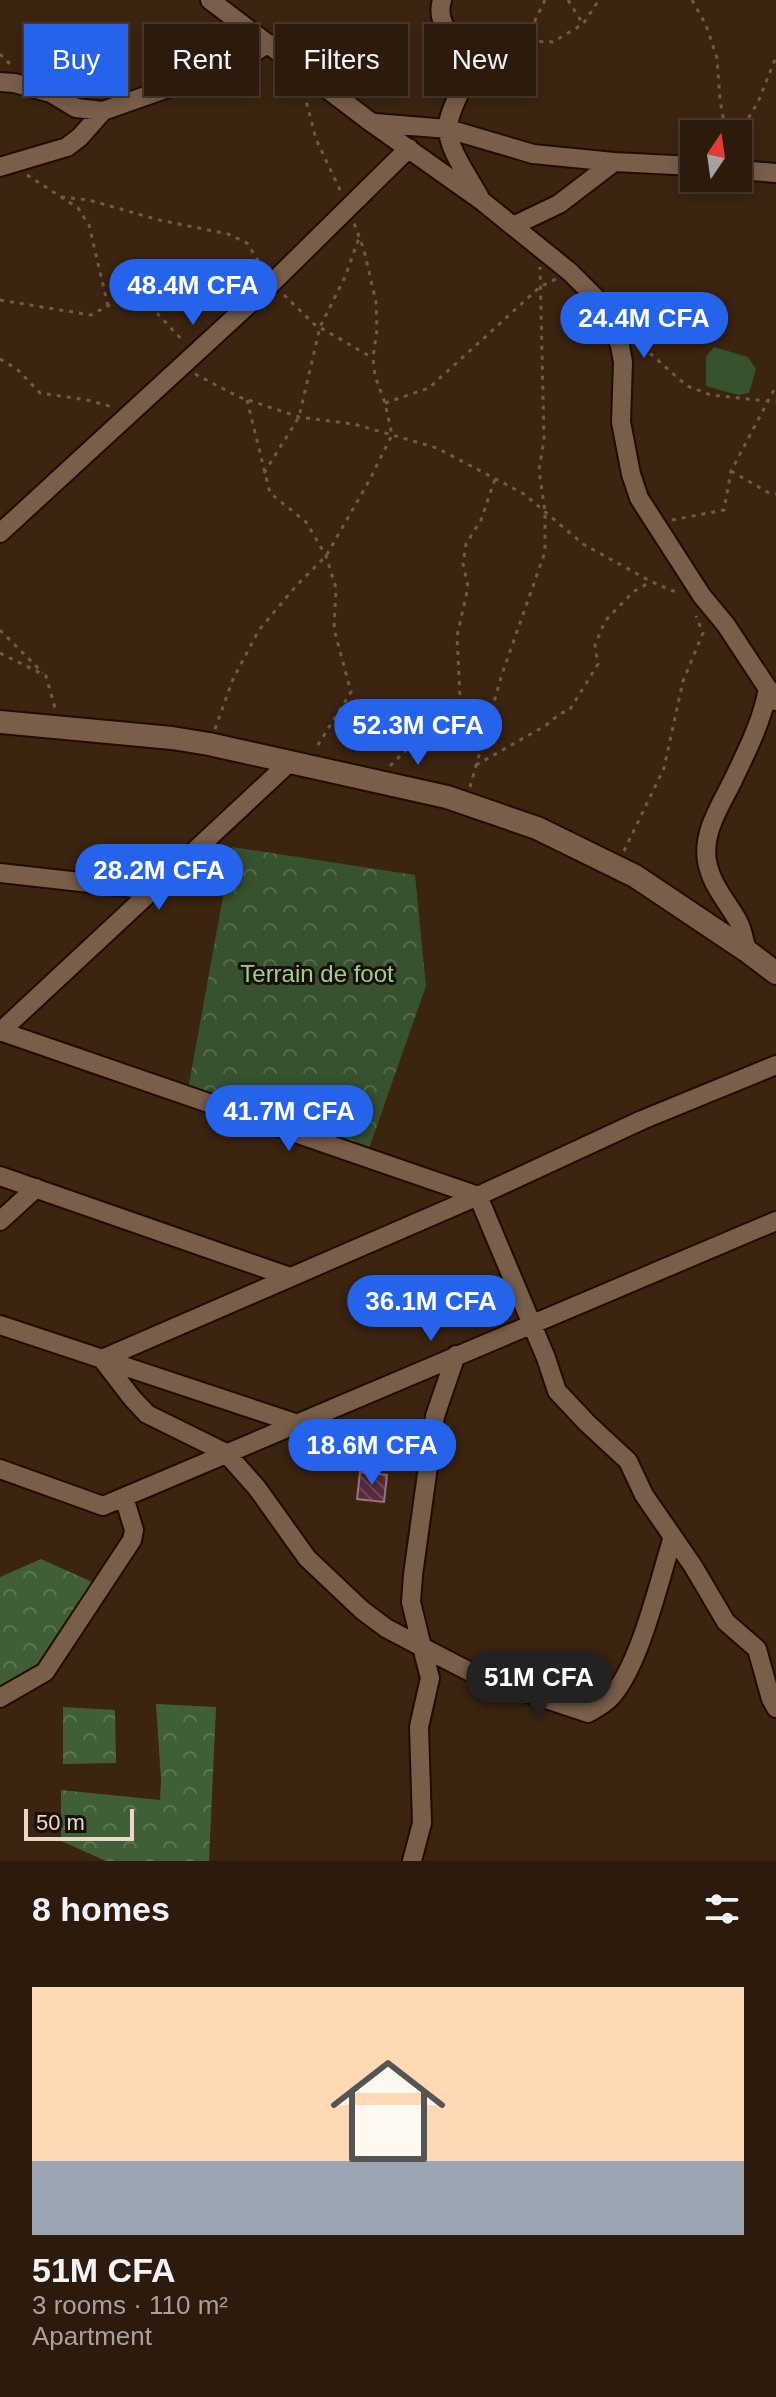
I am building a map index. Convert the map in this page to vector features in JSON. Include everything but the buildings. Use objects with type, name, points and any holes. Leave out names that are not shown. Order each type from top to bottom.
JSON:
[{"type":"main road","points":[[0,722],[209,744],[466,802],[537,828],[617,865],[776,973]]},
{"type":"street","points":[[210,0],[275,48]]},
{"type":"street","points":[[442,0],[439,12],[441,21],[465,63],[464,77],[448,129],[452,146],[482,201]]},
{"type":"street","points":[[0,82],[51,93],[76,108],[103,111],[239,63],[268,43]]},
{"type":"street","points":[[338,96],[482,201],[570,272],[595,297],[615,331],[623,362],[621,422],[639,498],[695,596],[726,625],[772,694],[765,703],[710,825],[706,848],[709,870],[716,887],[738,920],[747,951]]},
{"type":"street","points":[[2,166],[67,147],[103,111]]},
{"type":"street","points":[[372,123],[448,129],[533,154],[680,165]]},
{"type":"street","points":[[0,533],[272,283],[409,148]]},
{"type":"street","points":[[513,226],[559,204],[614,162]]},
{"type":"street","points":[[752,171],[776,173]]},
{"type":"street","points":[[298,763],[152,890],[0,1031],[478,1196],[557,1391],[628,1461],[644,1495],[693,1566],[726,1622],[757,1649],[776,1708]]},
{"type":"street","points":[[0,873],[152,890]]},
{"type":"street","points":[[102,1359],[478,1196],[642,1120],[776,1065]]},
{"type":"street","points":[[0,1176],[290,1277]]},
{"type":"street","points":[[0,1221],[36,1188]]},
{"type":"street","points":[[0,1469],[103,1506],[776,1221]]},
{"type":"street","points":[[0,1325],[295,1423]]},
{"type":"street","points":[[412,1861],[422,1823],[419,1727],[430,1678],[411,1602],[413,1575],[435,1416],[456,1355]]},
{"type":"street","points":[[102,1359],[147,1414],[226,1453],[257,1488],[307,1558],[362,1610],[386,1628],[480,1677],[588,1713],[607,1701],[618,1688],[636,1653],[673,1537]]},
{"type":"street","points":[[0,1698],[45,1672],[132,1540],[134,1530],[124,1497]]},
{"type":"path","points":[[545,0],[525,41],[553,42],[583,24],[599,0]]},
{"type":"path","points":[[568,0],[583,24]]},
{"type":"path","points":[[692,0],[706,25],[717,58],[724,120]]},
{"type":"path","points":[[747,120],[758,102],[776,57]]},
{"type":"path","points":[[209,744],[233,679],[259,630],[326,556],[392,435],[375,376],[376,302],[348,206],[316,139],[304,96]]},
{"type":"path","points":[[2,166],[32,177],[78,208],[89,225],[108,306]]},
{"type":"path","points":[[61,197],[89,200],[159,220],[228,234],[247,243],[272,283],[320,327],[373,358]]},
{"type":"path","points":[[264,473],[299,417],[320,327],[345,277],[359,238]]},
{"type":"path","points":[[466,802],[502,674],[545,552],[545,511],[539,470],[544,440],[540,248]]},
{"type":"path","points":[[385,403],[429,388],[540,287],[570,272]]},
{"type":"path","points":[[0,300],[91,315],[120,299],[141,296],[195,353]]},
{"type":"path","points":[[630,336],[687,386],[711,395],[776,402]]},
{"type":"path","points":[[0,359],[17,369],[40,393],[87,400],[130,413]]},
{"type":"path","points":[[181,366],[247,400],[299,417],[354,424],[437,448],[524,494],[583,544],[650,581],[695,596],[703,633],[683,681],[664,768],[617,865]]},
{"type":"path","points":[[653,523],[724,510],[731,471],[776,386]]},
{"type":"path","points":[[247,400],[270,493],[306,522],[326,556],[336,588],[334,629],[351,692],[298,763]]},
{"type":"path","points":[[731,471],[776,494]]},
{"type":"path","points":[[377,781],[460,696],[457,636],[468,587],[463,564],[466,544],[481,520],[495,478]]},
{"type":"path","points":[[476,765],[569,711],[598,664],[595,645],[605,621],[633,592],[650,581]]},
{"type":"path","points":[[0,630],[46,676],[60,727]]},
{"type":"path","points":[[0,653],[46,676]]},
{"type":"green space","points":[[714,347],[748,357],[756,369],[749,393],[738,395],[706,386],[706,357]]},
{"type":"green space","name":"Terrain de foot","points":[[232,847],[415,875],[426,986],[366,1157],[187,1095]]},
{"type":"green space","points":[[41,1559],[101,1586],[64,1640],[15,1689],[0,1686],[0,1577]]},
{"type":"green space","points":[[156,1704],[216,1707],[209,1861],[106,1861],[61,1841],[61,1790],[160,1800]]},
{"type":"green space","points":[[63,1707],[115,1710],[116,1763],[63,1764]]}]
